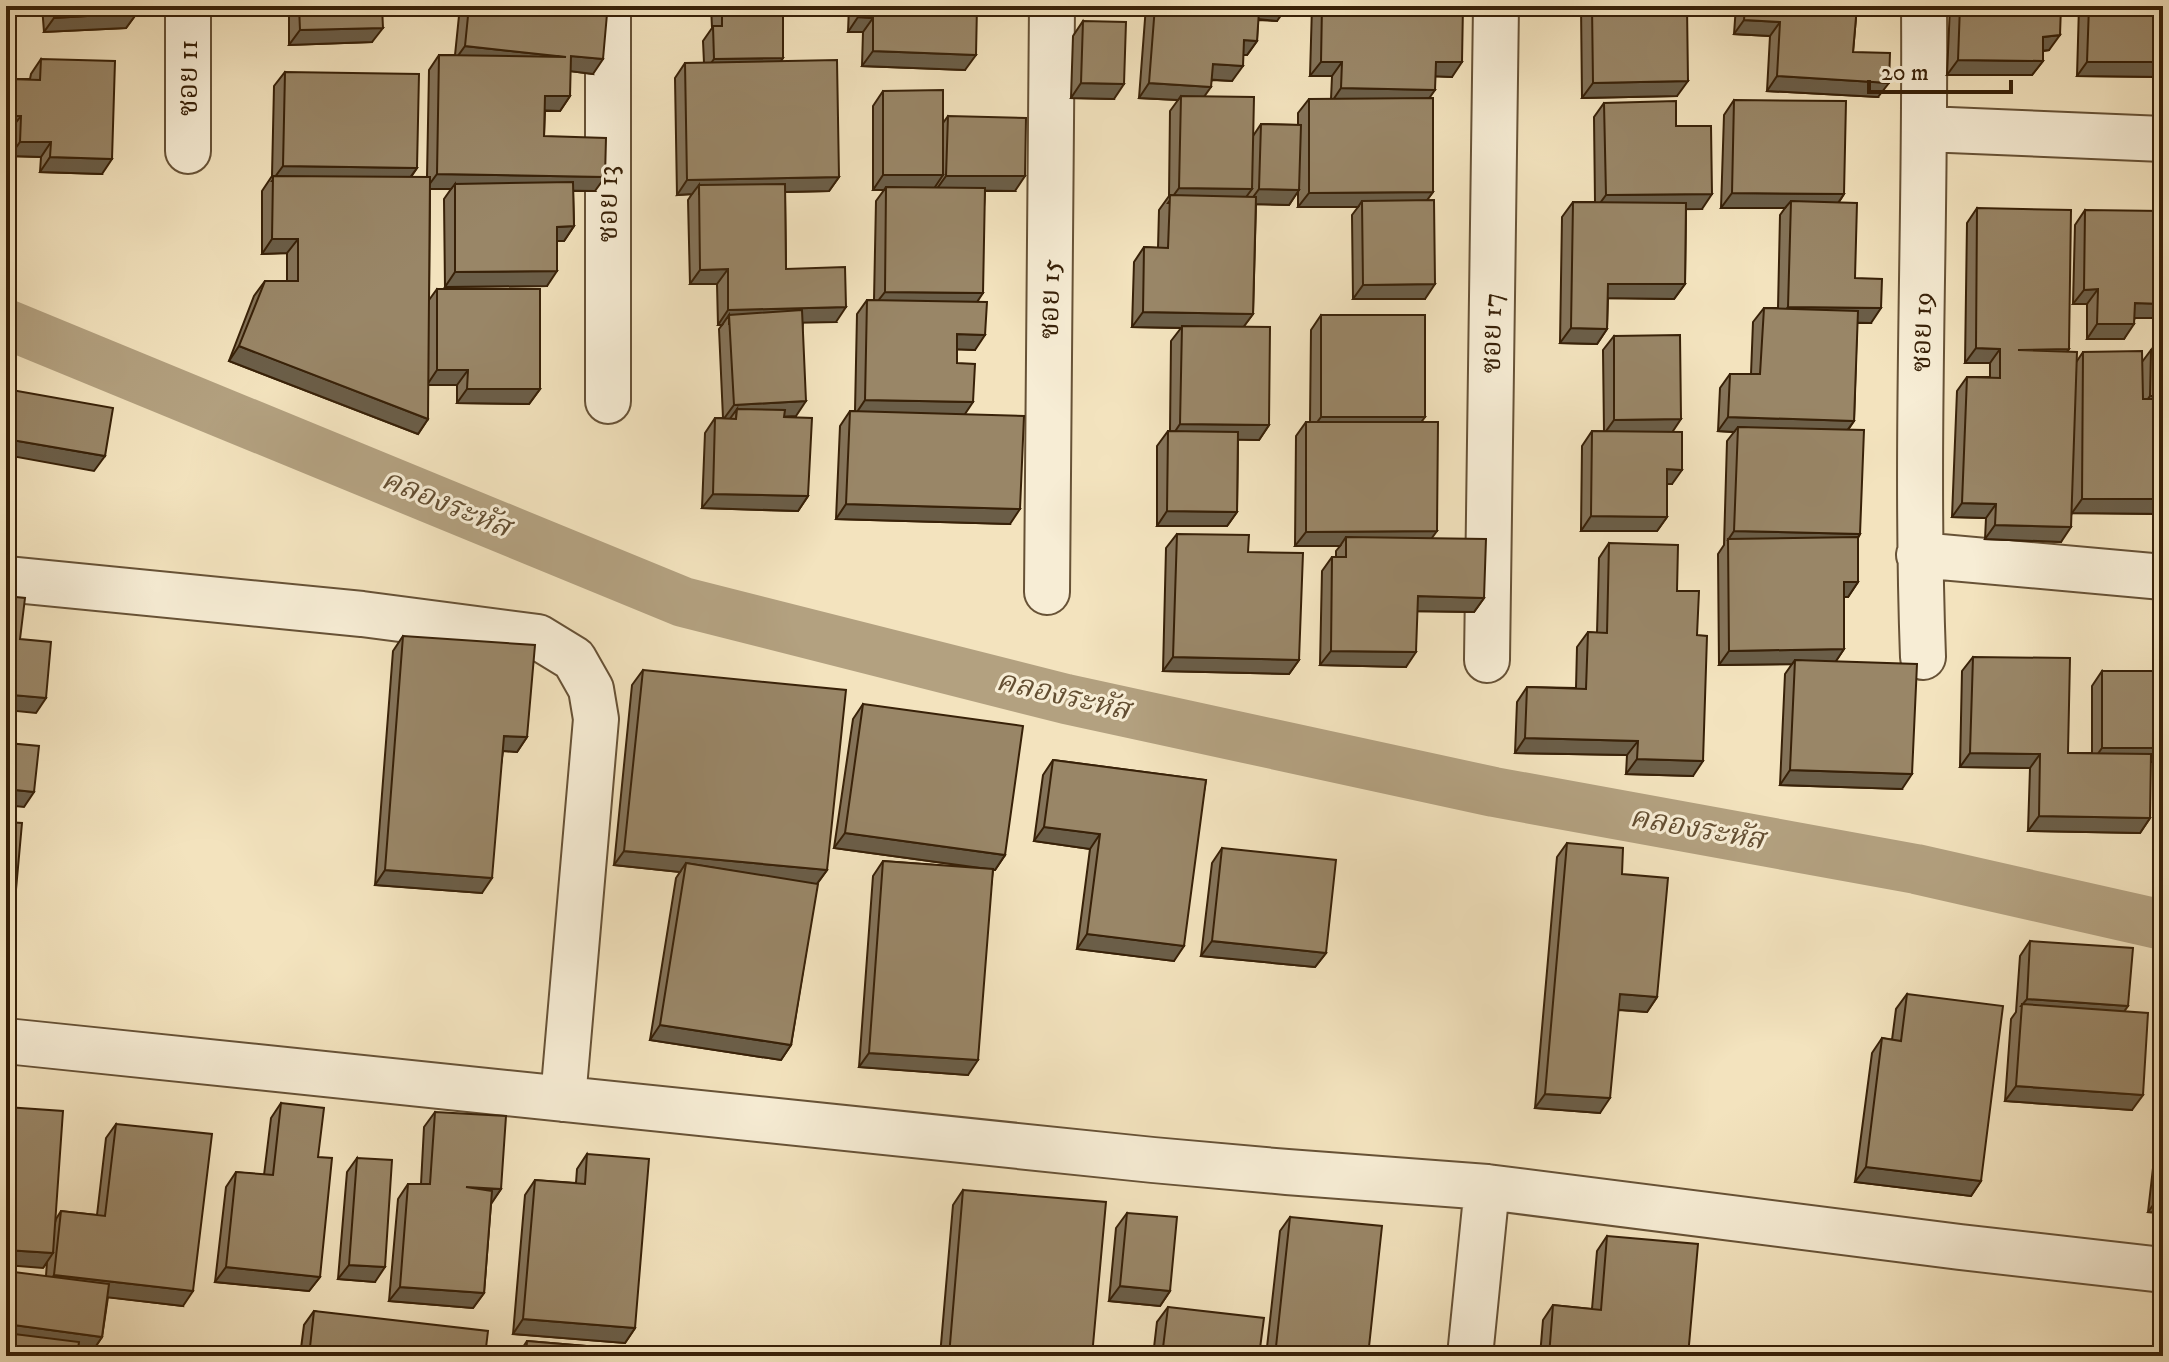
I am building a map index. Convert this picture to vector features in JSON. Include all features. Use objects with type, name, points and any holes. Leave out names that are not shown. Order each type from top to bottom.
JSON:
[{"type":"street","name":"ซอย 11","points":[[188,6],[188,151]]},
{"type":"street","name":"ซอย 13","points":[[608,6],[608,401]]},
{"type":"street","name":"ซอย 15","points":[[1047,592],[1052,6]]},
{"type":"street","name":"ซอย 17","points":[[1487,660],[1496,6]]},
{"type":"street","name":"ซอย 19","points":[[1923,657],[1919,555],[1924,6]]},
{"type":"street","points":[[1925,129],[2163,139]]},
{"type":"street","points":[[1919,555],[2163,577]]},
{"type":"street","points":[[6,579],[362,614],[538,637],[574,659],[591,689],[596,719],[563,1099]]},
{"type":"street","points":[[6,1041],[1183,1163],[1487,1187],[2163,1270]]},
{"type":"street","points":[[1470,1356],[1487,1187]]},
{"type":"building","points":[[53,6],[136,6],[137,13],[54,18]]},
{"type":"building","points":[[299,6],[382,6],[383,28],[300,30]]},
{"type":"building","points":[[469,6],[562,6],[561,10],[607,14],[603,59],[571,56],[570,96],[545,96],[544,136],[606,138],[605,177],[437,174],[439,55],[566,57],[465,46]]},
{"type":"building","points":[[722,6],[783,6],[783,58],[714,59],[713,26],[722,26]]},
{"type":"building","points":[[858,6],[977,6],[976,55],[873,51],[873,18],[858,17]]},
{"type":"building","points":[[1155,6],[1243,6],[1243,10],[1259,11],[1257,41],[1244,40],[1243,66],[1213,64],[1211,87],[1149,83]]},
{"type":"building","points":[[1322,6],[1463,6],[1462,62],[1436,62],[1435,90],[1341,88],[1342,62],[1321,62]]},
{"type":"building","points":[[1592,6],[1687,6],[1688,81],[1593,83]]},
{"type":"building","points":[[1745,6],[1857,6],[1853,52],[1890,53],[1889,83],[1777,76],[1780,22],[1744,20]]},
{"type":"building","points":[[1960,6],[2061,6],[2060,35],[2043,37],[2043,61],[1958,60]]},
{"type":"building","points":[[2089,6],[2163,6],[2163,62],[2087,62]]},
{"type":"building","points":[[1083,21],[1126,22],[1124,84],[1081,83]]},
{"type":"building","points":[[41,59],[115,61],[112,159],[50,157],[51,142],[20,142],[21,116],[8,116],[9,79],[40,80]]},
{"type":"building","points":[[837,60],[839,177],[687,180],[685,63]]},
{"type":"building","points":[[285,72],[419,74],[417,168],[283,166]]},
{"type":"building","points":[[943,90],[943,175],[883,175],[883,91]]},
{"type":"building","points":[[1181,96],[1254,97],[1252,189],[1179,188]]},
{"type":"building","points":[[1433,98],[1433,192],[1309,193],[1309,99]]},
{"type":"building","points":[[1734,100],[1846,101],[1844,194],[1732,193]]},
{"type":"building","points":[[1676,101],[1676,126],[1711,126],[1712,194],[1606,195],[1604,103]]},
{"type":"building","points":[[948,116],[1026,118],[1025,176],[946,176]]},
{"type":"building","points":[[1261,124],[1301,125],[1299,190],[1259,189]]},
{"type":"building","points":[[273,176],[430,177],[428,419],[239,346],[265,281],[298,281],[298,239],[272,239]]},
{"type":"building","points":[[573,182],[574,226],[557,227],[557,271],[455,272],[455,184]]},
{"type":"building","points":[[785,184],[786,269],[845,267],[846,307],[728,310],[728,269],[700,270],[699,185]]},
{"type":"building","points":[[886,187],[985,188],[983,293],[885,292]]},
{"type":"building","points":[[1170,195],[1256,197],[1253,314],[1143,312],[1144,247],[1168,248]]},
{"type":"building","points":[[1434,200],[1435,284],[1363,285],[1362,201]]},
{"type":"building","points":[[1791,201],[1857,203],[1855,278],[1882,279],[1881,308],[1788,307]]},
{"type":"building","points":[[1573,202],[1686,203],[1685,284],[1608,284],[1607,329],[1571,328]]},
{"type":"building","points":[[1977,208],[2071,210],[2069,349],[2018,350],[2077,352],[2071,527],[1995,525],[1996,504],[1962,503],[1967,377],[2000,378],[2000,349],[1976,348]]},
{"type":"building","points":[[2085,210],[2163,211],[2163,304],[2135,303],[2134,324],[2097,324],[2098,289],[2084,290]]},
{"type":"building","points":[[437,289],[540,289],[540,389],[467,389],[468,370],[437,370]]},
{"type":"building","points":[[867,300],[987,302],[985,335],[957,334],[957,363],[975,364],[973,402],[865,400]]},
{"type":"building","points":[[1764,308],[1858,311],[1854,421],[1728,417],[1730,374],[1760,374]]},
{"type":"building","points":[[802,310],[806,401],[734,405],[729,315]]},
{"type":"building","points":[[1321,315],[1425,315],[1425,417],[1321,417]]},
{"type":"building","points":[[1182,326],[1270,327],[1269,425],[1180,424]]},
{"type":"building","points":[[1680,335],[1681,419],[1614,420],[1614,336]]},
{"type":"building","points":[[2151,350],[2163,350],[2163,396],[2150,396]]},
{"type":"building","points":[[2142,351],[2143,399],[2163,399],[2163,499],[2082,499],[2083,352]]},
{"type":"building","points":[[6,389],[113,408],[105,456],[6,439]]},
{"type":"building","points":[[737,409],[785,410],[784,417],[812,418],[808,496],[713,494],[715,418],[736,419]]},
{"type":"building","points":[[850,411],[1024,416],[1020,509],[846,504]]},
{"type":"building","points":[[1306,422],[1438,422],[1437,531],[1306,532]]},
{"type":"building","points":[[1738,427],[1864,430],[1860,534],[1734,531]]},
{"type":"building","points":[[1168,431],[1238,432],[1237,512],[1167,511]]},
{"type":"building","points":[[1592,431],[1682,432],[1682,470],[1667,469],[1667,517],[1591,516]]},
{"type":"building","points":[[1177,534],[1249,535],[1248,552],[1303,553],[1299,660],[1173,657]]},
{"type":"building","points":[[1346,537],[1486,539],[1484,598],[1418,596],[1416,652],[1331,651],[1332,557],[1346,557]]},
{"type":"building","points":[[1858,537],[1858,582],[1844,582],[1844,649],[1729,651],[1728,539]]},
{"type":"building","points":[[1609,543],[1678,545],[1677,591],[1699,591],[1697,635],[1707,636],[1703,761],[1637,759],[1638,741],[1525,738],[1527,687],[1586,689],[1588,632],[1607,633]]},
{"type":"building","points":[[6,596],[25,598],[20,639],[51,642],[46,698],[13,695],[8,743],[39,746],[34,792],[6,789]]},
{"type":"building","points":[[403,636],[535,645],[527,737],[504,736],[492,878],[385,870]]},
{"type":"building","points":[[1973,657],[2070,658],[2068,753],[2151,754],[2150,818],[2039,816],[2040,754],[1970,753]]},
{"type":"building","points":[[1795,660],[1917,664],[1912,774],[1790,770]]},
{"type":"building","points":[[643,670],[846,690],[827,870],[624,851]]},
{"type":"building","points":[[2102,671],[2163,671],[2163,748],[2102,748]]},
{"type":"building","points":[[863,704],[1023,726],[1005,855],[845,833]]},
{"type":"building","points":[[1053,760],[1206,780],[1184,946],[1087,934],[1100,834],[1044,827]]},
{"type":"building","points":[[6,822],[22,823],[8,978],[6,978]]},
{"type":"building","points":[[1567,843],[1623,848],[1622,874],[1668,878],[1657,997],[1620,994],[1610,1098],[1545,1094]]},
{"type":"building","points":[[1222,848],[1336,860],[1326,953],[1212,941]]},
{"type":"building","points":[[883,861],[993,869],[978,1060],[869,1053]]},
{"type":"building","points":[[686,863],[818,884],[791,1045],[660,1025]]},
{"type":"building","points":[[2030,941],[2133,948],[2128,1006],[2027,999]]},
{"type":"building","points":[[1907,994],[2003,1006],[1981,1181],[1866,1167],[1882,1038],[1901,1041]]},
{"type":"building","points":[[2022,1004],[2148,1013],[2143,1095],[2016,1086]]},
{"type":"building","points":[[281,1103],[324,1108],[318,1157],[332,1158],[320,1277],[226,1267],[236,1172],[273,1175]]},
{"type":"building","points":[[6,1107],[63,1111],[53,1253],[6,1250]]},
{"type":"building","points":[[435,1112],[506,1116],[501,1189],[466,1187],[492,1191],[484,1293],[400,1287],[408,1184],[430,1184]]},
{"type":"building","points":[[116,1124],[212,1134],[193,1291],[54,1275],[61,1211],[105,1216]]},
{"type":"building","points":[[587,1154],[649,1159],[635,1328],[523,1319],[535,1180],[585,1184]]},
{"type":"building","points":[[357,1158],[392,1160],[385,1267],[349,1265]]},
{"type":"building","points":[[2163,1158],[2163,1197],[2159,1197]]},
{"type":"building","points":[[963,1190],[1106,1202],[1092,1356],[949,1356]]},
{"type":"building","points":[[1127,1213],[1177,1217],[1170,1291],[1120,1286]]},
{"type":"building","points":[[1290,1217],[1382,1226],[1368,1356],[1275,1356]]},
{"type":"building","points":[[1607,1236],[1698,1244],[1688,1356],[1549,1356],[1553,1305],[1601,1310]]},
{"type":"building","points":[[6,1271],[109,1284],[102,1337],[6,1324]]},
{"type":"building","points":[[1168,1307],[1264,1318],[1259,1356],[1162,1356]]},
{"type":"building","points":[[314,1311],[488,1331],[485,1356],[309,1356]]},
{"type":"building","points":[[6,1333],[79,1342],[77,1356],[6,1356]]},
{"type":"building","points":[[527,1341],[705,1356],[526,1356]]},
{"type":"waterway","name":"คลองระหัส","points":[[6,324],[683,602],[1066,699],[1494,792],[1916,869],[2163,925]]}]
